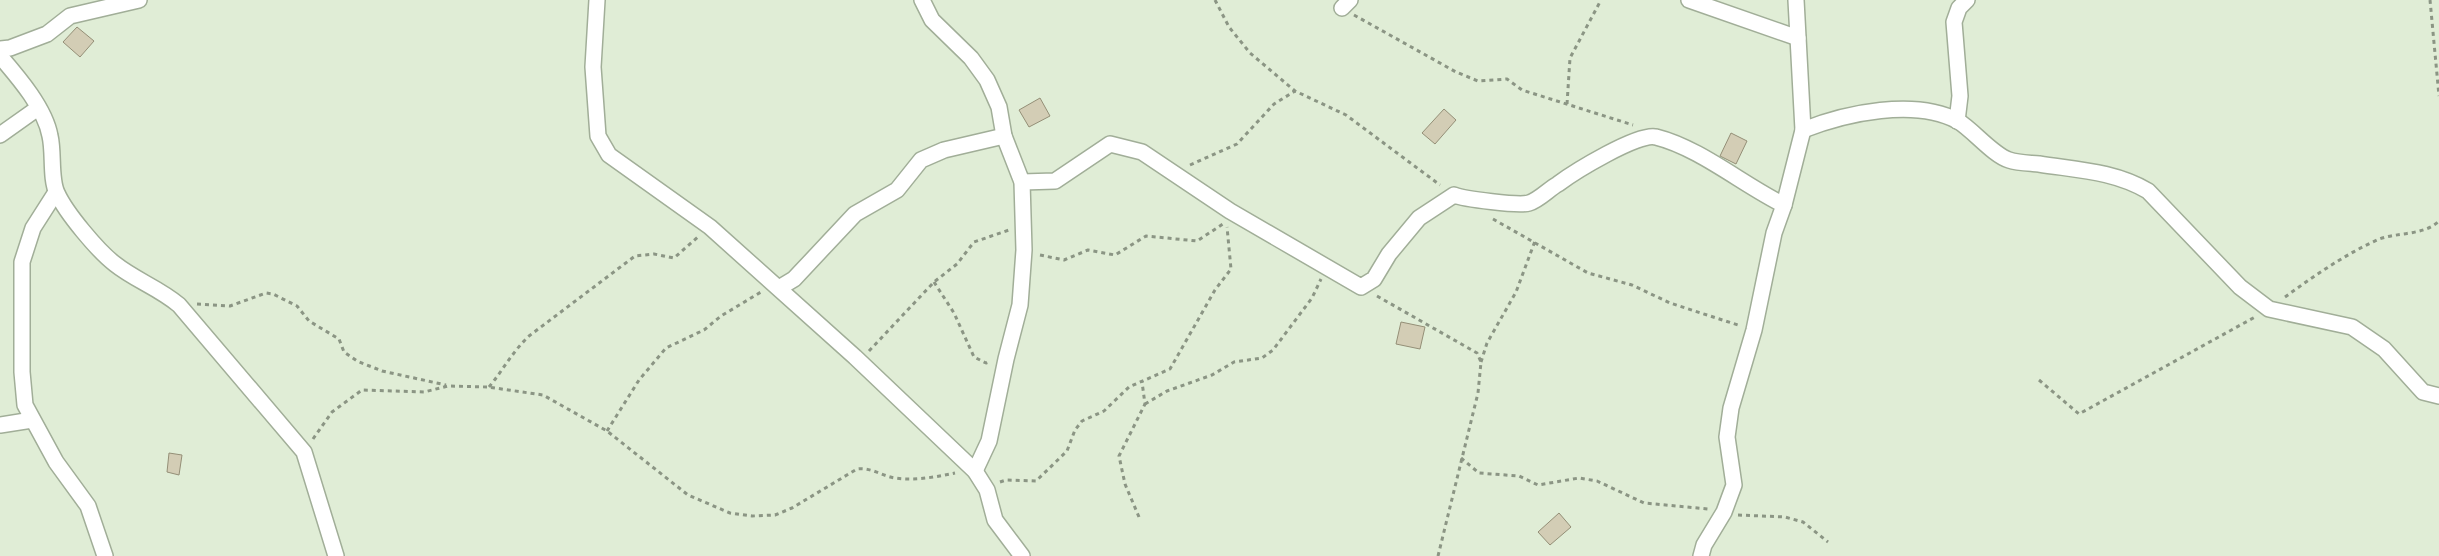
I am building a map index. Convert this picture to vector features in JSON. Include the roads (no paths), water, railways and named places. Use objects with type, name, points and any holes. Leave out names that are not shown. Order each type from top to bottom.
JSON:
[{"type":"street","points":[[0,48],[10,48],[47,34],[70,16],[139,0]]},
{"type":"street","points":[[597,0],[593,68],[598,136],[609,155],[710,227],[855,357],[975,471],[987,490],[996,520],[1022,556]]},
{"type":"street","points":[[922,0],[932,20],[971,58],[988,80],[999,107],[1004,136],[1022,182],[1025,225],[1020,305],[1006,359],[989,441],[975,471]]},
{"type":"street","points":[[1689,0],[1798,38]]},
{"type":"street","points":[[1701,556],[1704,545],[1724,512],[1734,485],[1727,437],[1731,408],[1754,330],[1774,234],[1784,206],[1803,130],[1796,0]]},
{"type":"street","points":[[1958,121],[1960,96],[1954,22],[1959,8],[1967,0]]},
{"type":"street","points":[[0,56],[22,81],[38,108],[50,135],[56,192],[80,227],[115,264],[164,293],[179,305],[304,452],[336,556]]},
{"type":"street","points":[[0,135],[38,108]]},
{"type":"street","points":[[1803,130],[1824,122],[1897,108],[1931,112],[1958,121],[2008,160],[2102,173],[2129,180],[2148,191],[2240,287],[2269,309],[2352,327],[2384,349],[2423,392],[2439,396]]},
{"type":"street","points":[[777,286],[794,279],[855,214],[897,190],[921,160],[944,150],[1004,136]]},
{"type":"street","points":[[1022,182],[1055,181],[1110,144],[1142,152],[1170,172],[1326,268],[1361,287],[1374,279],[1389,254],[1420,218],[1454,195],[1466,200],[1529,203],[1584,165],[1642,139],[1655,136],[1706,158],[1758,192],[1784,206]]},
{"type":"street","points":[[56,192],[33,228],[22,262],[22,372],[25,405],[56,462],[88,506],[105,556]]},
{"type":"street","points":[[0,425],[32,420]]}]
